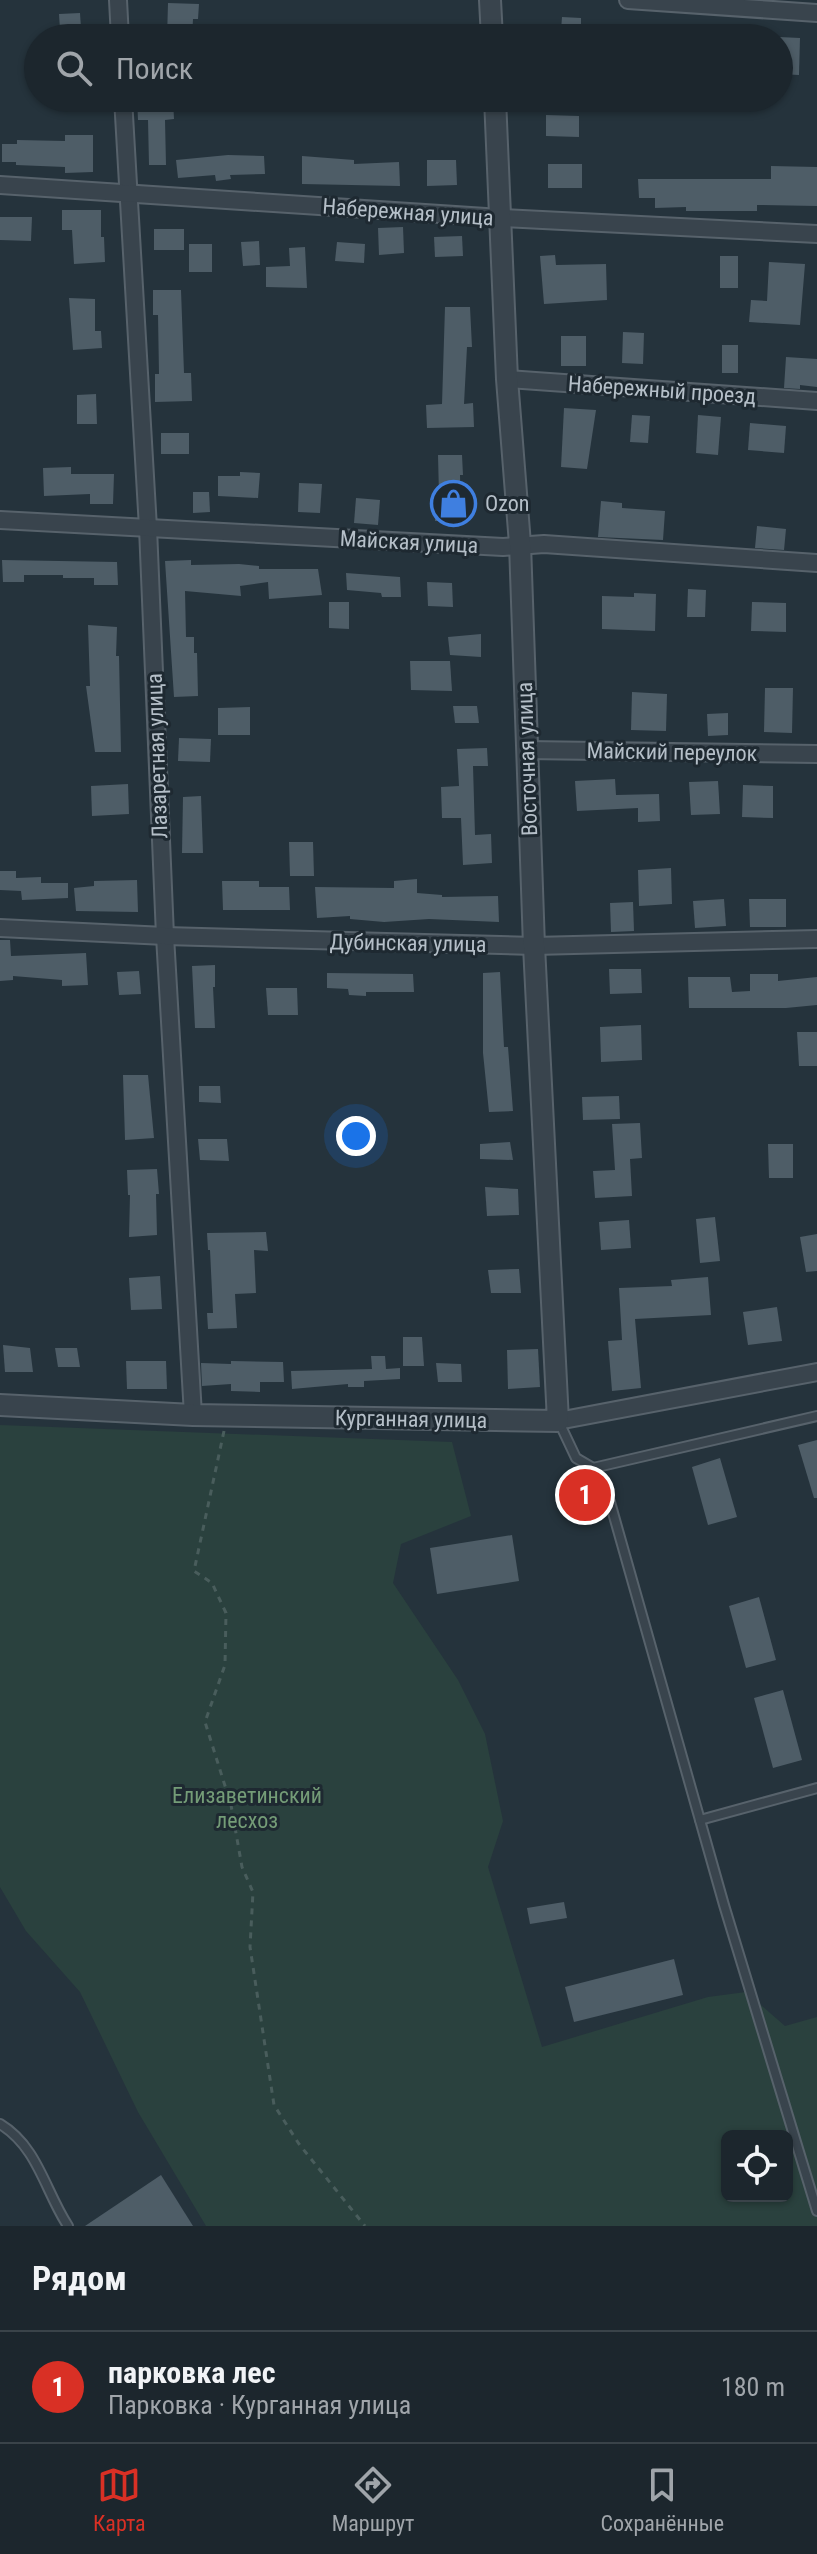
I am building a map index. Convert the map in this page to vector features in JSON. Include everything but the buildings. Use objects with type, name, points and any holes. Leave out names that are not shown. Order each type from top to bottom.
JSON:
[{"type":"street","points":[[118,0],[119,24]]},
{"type":"street","points":[[490,0],[491,24]]},
{"type":"street","points":[[628,0],[817,13]]},
{"type":"street","name":"Лазаретная улица","points":[[124,112],[148,528],[165,936],[193,1415]]},
{"type":"street","name":"Восточная улица","points":[[496,112],[507,379],[520,544],[534,946],[558,1421]]},
{"type":"street","name":"Набережная улица","points":[[0,185],[501,218],[817,234]]},
{"type":"street","name":"Набережный проезд","points":[[507,379],[817,401]]},
{"type":"street","name":"Майская улица","points":[[0,520],[503,547],[544,544],[817,563]]},
{"type":"street","name":"Майский переулок","points":[[526,750],[817,754]]},
{"type":"street","name":"Дубинская улица","points":[[0,928],[165,936],[534,946],[817,939]]},
{"type":"street","name":"Курганная улица","points":[[0,1405],[193,1415],[558,1421],[817,1372]]},
{"type":"lane","points":[[593,1468],[817,1416]]},
{"type":"lane","points":[[558,1421],[576,1458],[593,1468],[610,1502],[700,1820],[817,2211]]},
{"type":"lane","points":[[700,1820],[817,1788]]},
{"type":"lane","points":[[0,2124],[16,2134],[41,2170],[68,2226]]},
{"type":"path","points":[[226,1415],[220,1458],[194,1571],[212,1583],[226,1613],[225,1665],[205,1722],[231,1805],[242,1867],[253,1892],[250,1947],[274,2105],[299,2144],[365,2226]]},
{"type":"green space","name":"Елизаветинский лесхоз","points":[[0,1425],[452,1442],[471,1516],[401,1544],[393,1583],[458,1680],[485,1734],[503,1821],[488,1867],[542,2047],[708,1997],[746,1992],[785,2026],[817,2017],[817,2226],[206,2226],[138,2112],[80,1992],[26,1931],[0,1887]]},
{"type":"place","name":"Ozon","points":[[454,503]]},
{"type":"place","name":"парковка лес","points":[[585,1495]]}]
